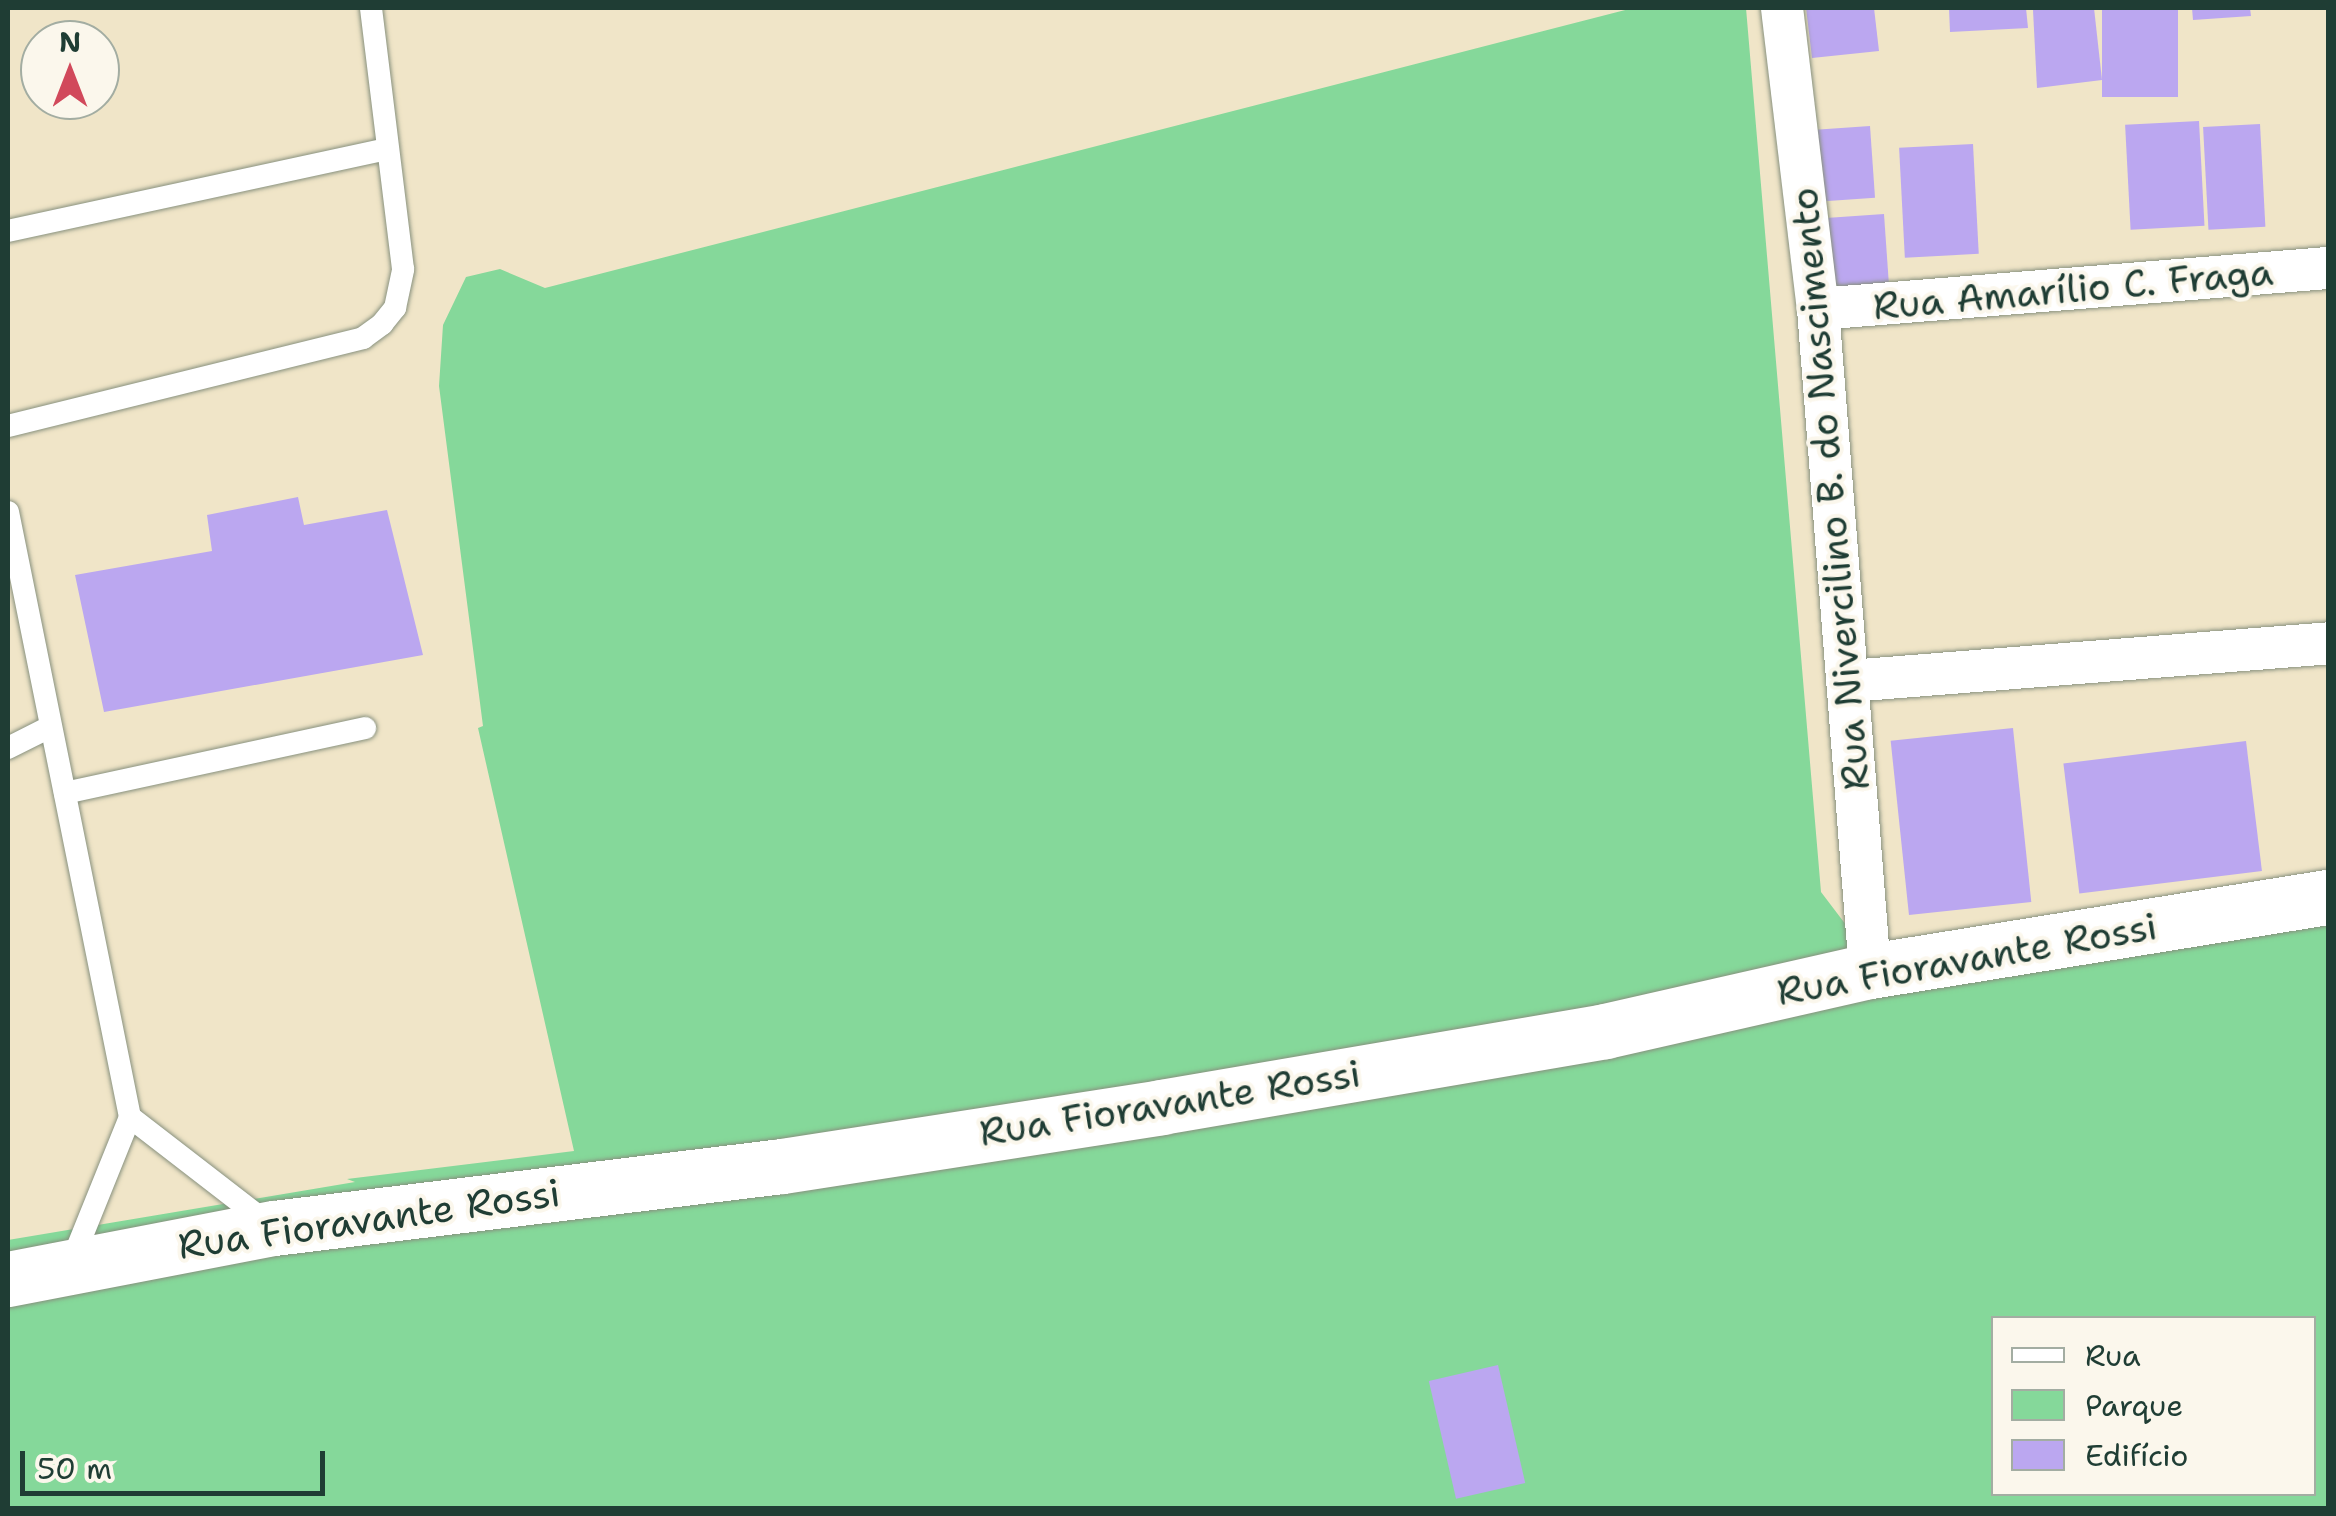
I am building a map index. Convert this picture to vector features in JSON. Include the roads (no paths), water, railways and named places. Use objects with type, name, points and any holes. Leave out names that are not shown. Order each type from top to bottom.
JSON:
[{"type":"street","name":"Rua Nivercilino B. do Nascimento","points":[[1782,8],[1818,309],[1870,970]]},
{"type":"street","name":"Rua Amarílio C. Fraga","points":[[1818,309],[2328,268]]},
{"type":"street","points":[[1849,680],[2328,643]]},
{"type":"street","name":"Rua Fioravante Rossi","points":[[8,1279],[70,1262],[274,1228],[782,1166],[1161,1107],[1605,1030],[1870,970],[2328,897]]},
{"type":"lane","points":[[8,426],[363,338],[382,324],[395,308],[403,269],[384,150],[371,8]]},
{"type":"lane","points":[[8,230],[384,150]]},
{"type":"lane","points":[[8,512],[130,1117],[70,1262]]},
{"type":"lane","points":[[8,748],[50,727]]},
{"type":"lane","points":[[66,793],[365,728]]},
{"type":"lane","points":[[130,1117],[274,1228]]}]
